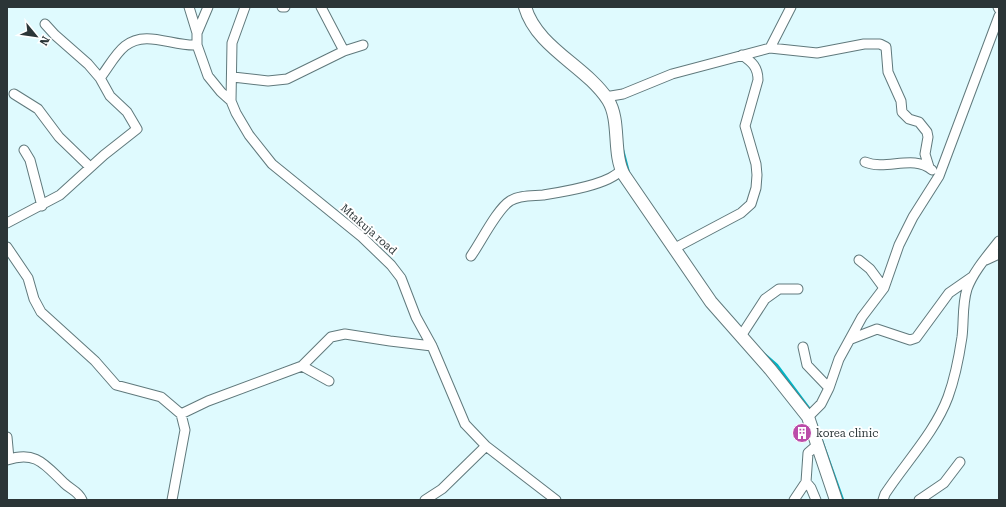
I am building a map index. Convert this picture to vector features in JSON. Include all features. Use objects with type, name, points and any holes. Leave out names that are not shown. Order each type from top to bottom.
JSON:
[{"type":"street","points":[[189,7],[197,33],[197,45],[208,76],[221,92],[231,101]]},
{"type":"street","points":[[197,33],[208,7]]},
{"type":"street","name":"Mtakuja road","points":[[245,7],[232,43],[231,101],[249,135],[272,164],[362,237],[392,265],[401,278],[416,317],[432,346],[465,424],[486,446],[556,500]]},
{"type":"street","points":[[321,7],[344,51]]},
{"type":"street","points":[[525,7],[544,38],[591,80],[605,97],[612,113],[617,154],[621,170],[646,209],[675,248],[711,302],[770,369],[808,418],[816,446],[836,500]]},
{"type":"street","points":[[770,48],[791,7]]},
{"type":"street","points":[[808,418],[822,404],[839,359],[862,318],[884,288],[899,245],[913,217],[939,176],[999,16]]},
{"type":"street","points":[[7,223],[42,206],[60,195],[90,167],[137,129],[127,112],[110,96],[100,78],[88,64],[55,35],[45,24]]},
{"type":"street","points":[[100,78],[124,47],[138,39],[152,39],[187,46],[197,45]]},
{"type":"street","points":[[605,97],[612,97],[672,74],[770,48],[817,53],[864,44],[884,45],[887,50],[888,72],[901,101],[902,112],[910,119],[919,122],[927,132],[928,137],[925,154],[929,167]]},
{"type":"street","points":[[232,77],[268,81],[287,79],[344,51],[363,45]]},
{"type":"street","points":[[675,248],[741,213],[751,204],[754,197],[757,183],[756,164],[745,126],[758,80],[758,73],[752,63],[742,55]]},
{"type":"street","points":[[14,94],[38,109],[59,137],[90,167]]},
{"type":"street","points":[[24,150],[30,160],[42,206]]},
{"type":"street","points":[[865,162],[875,166],[915,163],[929,167],[939,176]]},
{"type":"street","points":[[471,256],[502,208],[512,199],[569,190],[596,183],[613,178],[621,170]]},
{"type":"street","points":[[851,339],[877,329],[910,340],[916,338],[949,293],[972,277],[999,241]]},
{"type":"street","points":[[7,247],[28,278],[34,299],[41,312],[95,361],[116,385],[161,397],[181,414],[185,430],[172,500]]},
{"type":"street","points":[[986,260],[999,254]]},
{"type":"street","points":[[859,260],[870,269],[884,288]]},
{"type":"street","points":[[883,500],[885,494],[928,432],[945,404],[956,369],[962,337],[963,308],[967,289],[972,277]]},
{"type":"street","points":[[741,336],[765,299],[779,289],[798,289]]},
{"type":"street","points":[[181,414],[222,396],[302,366],[331,337],[346,334],[432,346]]},
{"type":"street","points":[[803,347],[806,365],[829,388]]},
{"type":"street","points":[[302,366],[329,381]]},
{"type":"street","points":[[7,437],[8,459],[26,457],[35,458],[44,463],[66,485],[78,493],[82,500]]},
{"type":"street","points":[[426,500],[442,489],[486,446]]},
{"type":"street","points":[[794,500],[806,482],[808,453],[816,446]]},
{"type":"street","points":[[920,500],[944,483],[960,462]]},
{"type":"street","points":[[806,482],[811,488],[816,500]]},
{"type":"waterway","points":[[623,150],[629,173]]},
{"type":"waterway","points":[[761,351],[777,365],[809,408]]},
{"type":"waterway","points":[[816,424],[843,500]]},
{"type":"place","name":"korea clinic","points":[[802,433]]}]
